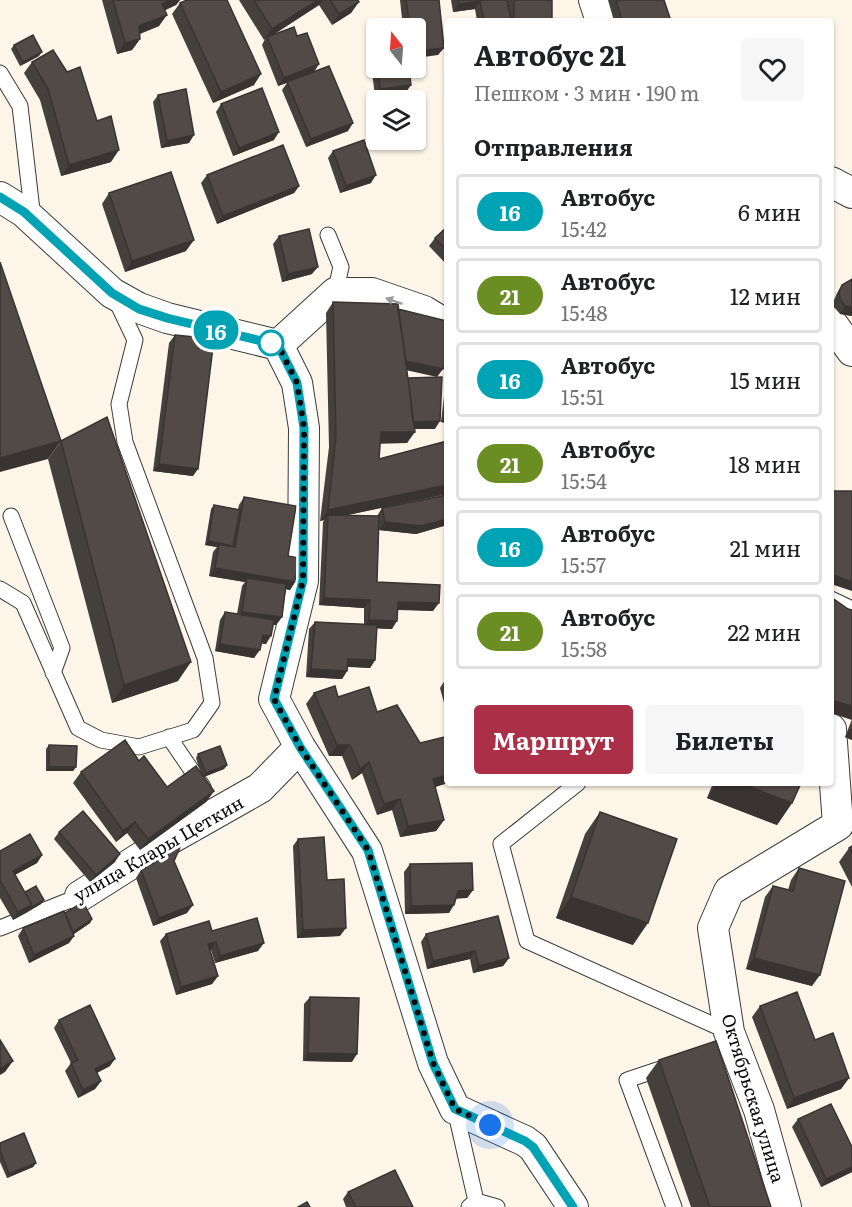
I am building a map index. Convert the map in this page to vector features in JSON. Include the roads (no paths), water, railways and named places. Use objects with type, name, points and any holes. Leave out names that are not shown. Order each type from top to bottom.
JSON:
[{"type":"street","points":[[594,0],[600,18]]},
{"type":"street","points":[[834,184],[852,193]]},
{"type":"street","points":[[0,197],[24,212],[112,293],[139,309],[278,345],[297,383],[304,428],[303,580],[274,699],[300,747],[368,850],[433,1063],[455,1109],[525,1141],[533,1147],[573,1207]]},
{"type":"street","points":[[278,345],[334,293],[372,293],[424,311],[444,323]]},
{"type":"street","points":[[834,326],[852,351]]},
{"type":"street","name":"улица Клары Цеткин","points":[[80,896],[170,839],[260,788],[300,747]]},
{"type":"street","name":"Октябрьская улица","points":[[775,1203],[759,1110],[729,1032],[713,928],[729,891],[838,825],[834,770]]},
{"type":"lane","points":[[0,73],[20,106],[33,221]]},
{"type":"lane","points":[[328,235],[341,267],[334,293]]},
{"type":"lane","points":[[0,589],[23,603],[78,728],[101,740],[139,747],[193,730],[212,703],[205,658],[125,442],[119,404],[135,340],[112,293]]},
{"type":"lane","points":[[11,516],[63,648],[53,673]]},
{"type":"lane","points":[[834,600],[852,609]]},
{"type":"lane","points":[[169,737],[219,812]]},
{"type":"lane","points":[[574,786],[501,844],[527,941],[729,1032]]},
{"type":"lane","name":"улица Клары Цеткин","points":[[0,928],[80,896]]},
{"type":"lane","points":[[674,1207],[627,1080],[681,1062]]},
{"type":"lane","points":[[455,1109],[473,1204],[497,1207]]}]
